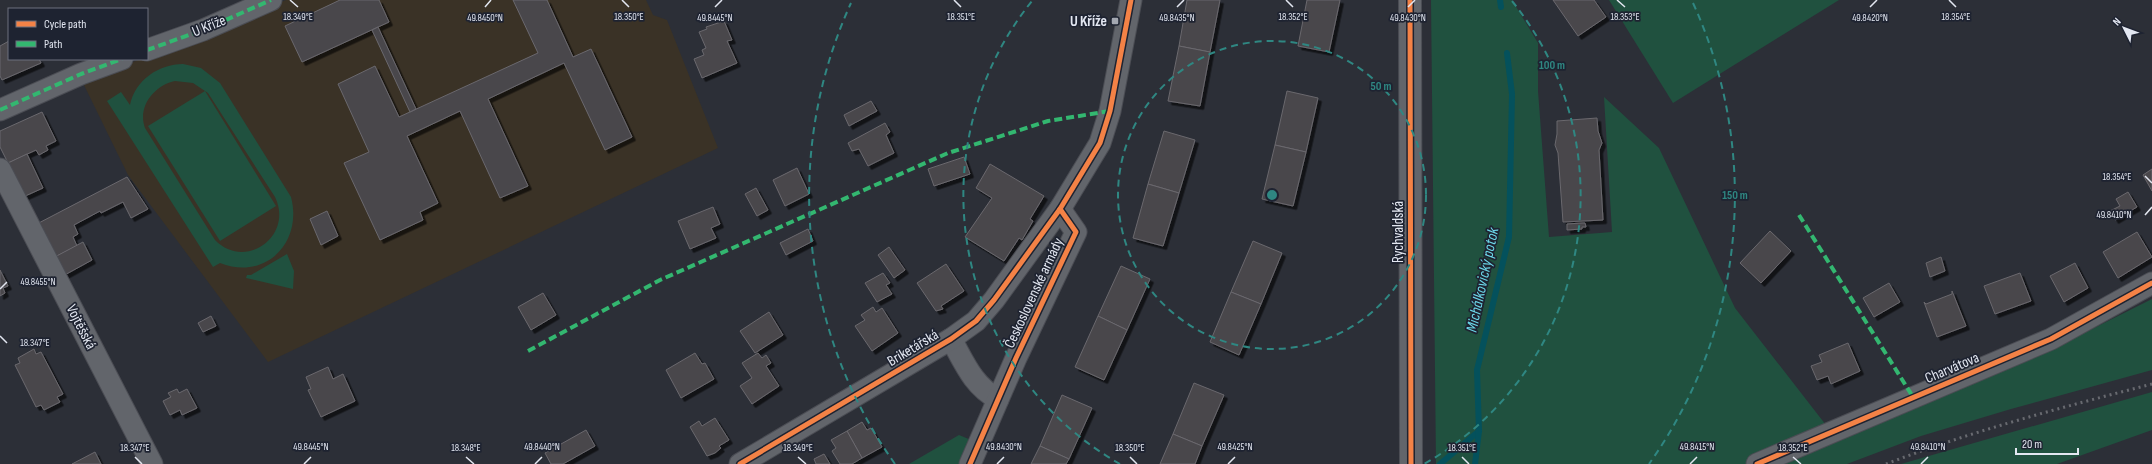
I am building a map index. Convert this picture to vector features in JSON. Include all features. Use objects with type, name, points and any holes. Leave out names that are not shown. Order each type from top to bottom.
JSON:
[{"type":"street","name":"U Kříže","points":[[148,50],[203,30],[270,0]]},
{"type":"street","points":[[1060,209],[1100,143],[1110,111],[1131,0]]},
{"type":"street","name":"Rychvaldská","points":[[1410,0],[1411,464]]},
{"type":"street","points":[[0,110],[81,74],[119,60]]},
{"type":"street","name":"Vojtěšská","points":[[0,169],[152,464]]},
{"type":"street","name":"Briketářská","points":[[740,464],[951,339],[976,321],[994,300],[1060,209]]},
{"type":"street","name":"Československé armády","points":[[970,464],[998,399],[1076,232],[1060,209]]},
{"type":"street","name":"Charvátova","points":[[1757,464],[2051,339],[2152,283]]},
{"type":"street","points":[[951,339],[976,383],[985,392],[998,399]]},
{"type":"shaded area","points":[[286,0],[646,0],[653,15],[667,20],[718,148],[268,362],[128,175],[82,81],[138,60],[148,60],[148,59]]},
{"type":"green space","points":[[1431,0],[1512,0],[1538,43],[1538,91],[1549,237],[1612,232],[1604,97],[1659,148],[1735,308],[1836,438],[2058,346],[2152,299],[2152,370],[2011,409],[1921,436],[1847,464],[1436,464]]},
{"type":"green space","points":[[1609,0],[1839,0],[1673,103]]},
{"type":"green space","points":[[183,64],[201,68],[220,83],[291,197],[293,213],[291,229],[286,242],[277,254],[266,262],[252,267],[237,267],[220,263],[213,267],[107,101],[121,92],[130,105],[137,88],[149,75],[157,70]],"holes":[[[175,81],[193,83],[208,93],[275,197],[279,211],[278,225],[272,236],[263,245],[252,250],[240,252],[227,249],[215,240],[145,128],[143,120],[144,112],[146,105],[155,92],[168,83]]]},
{"type":"green space","points":[[205,91],[276,206],[220,241],[148,126]]},
{"type":"green space","points":[[287,254],[294,271],[293,289],[246,278],[247,275],[251,275]]},
{"type":"green space","points":[[2152,392],[2152,430],[2057,464],[1901,464]]},
{"type":"green space","points":[[959,435],[971,440],[961,464],[909,464]]},
{"type":"building","points":[[340,0],[379,0],[389,22],[302,62],[285,26]]},
{"type":"building","points":[[513,0],[547,0],[573,57],[591,49],[632,137],[605,150],[564,63],[488,99],[528,186],[500,198],[460,111],[407,136],[438,203],[420,212],[423,220],[380,240],[344,163],[369,152],[338,84],[375,66],[399,117],[538,53]]},
{"type":"building","points":[[1187,0],[1220,0],[1210,52],[1179,46]]},
{"type":"building","points":[[1307,0],[1340,0],[1329,52],[1298,46]]},
{"type":"building","points":[[1553,0],[1594,0],[1606,17],[1578,36]]},
{"type":"building","points":[[724,21],[732,40],[727,41],[737,63],[702,78],[694,59],[704,55],[702,50],[706,48],[699,32],[707,29],[706,27]]},
{"type":"building","points":[[378,27],[416,109],[410,112],[372,30]]},
{"type":"building","points":[[8,42],[8,60],[40,60],[41,63],[2,80],[0,76],[0,46]]},
{"type":"building","points":[[1179,46],[1210,52],[1200,106],[1168,101]]},
{"type":"building","points":[[1287,91],[1318,98],[1306,152],[1275,145]]},
{"type":"building","points":[[871,101],[877,111],[849,126],[844,115]]},
{"type":"building","points":[[42,112],[56,141],[46,146],[48,150],[39,155],[36,150],[8,163],[0,147],[0,131]]},
{"type":"building","points":[[1597,118],[1598,131],[1602,143],[1599,150],[1603,220],[1563,222],[1558,153],[1555,145],[1557,121]]},
{"type":"building","points":[[885,123],[890,132],[886,135],[894,153],[868,166],[859,149],[852,151],[848,143]]},
{"type":"building","points":[[1164,131],[1195,140],[1179,193],[1148,184]]},
{"type":"building","points":[[1275,145],[1306,152],[1293,206],[1262,199]]},
{"type":"building","points":[[27,154],[43,188],[23,197],[8,163]]},
{"type":"building","points":[[964,157],[970,174],[934,186],[928,169]]},
{"type":"building","points":[[990,164],[1044,196],[1030,219],[1033,221],[1022,240],[1019,238],[1004,261],[965,237],[992,198],[976,188]]},
{"type":"building","points":[[797,168],[809,194],[785,206],[773,180]]},
{"type":"building","points":[[2152,169],[2152,191],[2143,175]]},
{"type":"building","points":[[127,177],[148,209],[131,218],[123,202],[101,213],[100,211],[74,225],[78,234],[73,237],[77,246],[51,259],[33,226]]},
{"type":"building","points":[[1148,184],[1179,193],[1163,246],[1133,238]]},
{"type":"building","points":[[756,188],[768,210],[757,216],[745,194]]},
{"type":"building","points":[[2128,192],[2137,207],[2115,220],[2110,211],[2120,206],[2116,199]]},
{"type":"building","points":[[713,207],[720,224],[711,228],[716,238],[690,249],[678,221]]},
{"type":"building","points":[[327,211],[338,236],[321,245],[310,219]]},
{"type":"building","points":[[1585,223],[1586,227],[1582,227],[1582,229],[1567,230],[1567,224]]},
{"type":"building","points":[[808,229],[813,241],[786,255],[780,243]]},
{"type":"building","points":[[1770,231],[1791,251],[1761,283],[1740,263]]},
{"type":"building","points":[[2137,232],[2152,257],[2118,278],[2103,252]]},
{"type":"building","points":[[1253,241],[1282,253],[1261,304],[1231,292]]},
{"type":"building","points":[[83,242],[92,260],[61,277],[51,259]]},
{"type":"building","points":[[889,247],[905,270],[894,278],[878,255]]},
{"type":"building","points":[[1941,257],[1945,271],[1930,277],[1926,263]]},
{"type":"building","points":[[2075,263],[2088,288],[2064,302],[2050,276]]},
{"type":"building","points":[[946,264],[964,291],[941,306],[943,309],[936,311],[917,283]]},
{"type":"building","points":[[1121,266],[1150,279],[1127,330],[1098,316]]},
{"type":"building","points":[[0,270],[8,286],[3,288],[5,293],[0,296]]},
{"type":"building","points":[[883,273],[890,283],[886,285],[892,294],[877,302],[865,283]]},
{"type":"building","points":[[2020,273],[2031,301],[1995,314],[1984,286]]},
{"type":"building","points":[[1889,283],[1900,302],[1874,317],[1863,298]]},
{"type":"building","points":[[1952,291],[1966,326],[1937,337],[1924,302],[1926,304],[1952,294]]},
{"type":"building","points":[[1231,292],[1261,304],[1239,355],[1210,342]]},
{"type":"building","points":[[543,293],[556,315],[531,330],[518,307]]},
{"type":"building","points":[[873,307],[876,312],[882,308],[898,333],[872,351],[855,326],[865,320],[861,315]]},
{"type":"building","points":[[769,312],[783,335],[755,353],[740,331]]},
{"type":"building","points":[[211,316],[216,326],[203,332],[198,323]]},
{"type":"building","points":[[1098,316],[1127,330],[1104,380],[1075,367]]},
{"type":"building","points":[[1848,343],[1860,371],[1831,384],[1828,376],[1817,380],[1811,366],[1822,362],[1819,355]]},
{"type":"building","points":[[34,349],[36,354],[41,352],[63,394],[57,397],[60,402],[44,410],[41,405],[36,407],[15,365],[20,363],[18,358]]},
{"type":"building","points":[[695,353],[702,364],[705,363],[714,379],[681,398],[666,370]]},
{"type":"building","points":[[758,353],[762,358],[766,355],[771,363],[766,366],[779,386],[752,404],[740,386],[752,378],[742,363]]},
{"type":"building","points":[[328,367],[333,379],[343,374],[355,401],[321,417],[308,390],[311,389],[306,377]]},
{"type":"building","points":[[1194,383],[1224,395],[1202,446],[1173,434]]},
{"type":"building","points":[[177,389],[179,393],[187,389],[197,408],[182,415],[180,410],[170,415],[163,401],[171,397],[168,393]]},
{"type":"building","points":[[1062,395],[1092,408],[1069,459],[1040,446]]},
{"type":"building","points":[[715,418],[729,440],[719,446],[721,448],[715,453],[707,456],[690,427],[699,421],[702,426]]},
{"type":"building","points":[[862,422],[867,430],[871,428],[882,447],[862,458],[847,431]]},
{"type":"building","points":[[586,430],[595,446],[563,464],[551,464],[545,453]]},
{"type":"building","points":[[847,431],[862,458],[852,464],[840,464],[832,451],[836,448],[831,440]]},
{"type":"building","points":[[1173,434],[1202,446],[1195,464],[1160,464]]},
{"type":"building","points":[[1040,446],[1069,459],[1066,464],[1031,464]]},
{"type":"building","points":[[95,452],[101,464],[72,464]]},
{"type":"building","points":[[824,454],[830,464],[816,464],[814,459]]},
{"type":"waterway","name":"Michálkovický potok","points":[[1500,0],[1501,7]]},
{"type":"waterway","name":"Michálkovický potok","points":[[1475,464],[1479,431],[1477,370],[1509,237],[1512,94],[1507,53]]},
{"type":"waterway","points":[[1440,464],[1479,431]]},
{"type":"railway","points":[[1886,464],[1984,430],[2152,384]]},
{"type":"marked path","points":[[148,50],[203,30],[271,0]]},
{"type":"marked path","points":[[0,110],[81,74],[119,60]]},
{"type":"marked path","points":[[528,351],[660,280],[948,153],[1048,121],[1110,111]]},
{"type":"marked path","points":[[1799,215],[1913,397]]},
{"type":"cycle path","points":[[740,464],[951,339],[976,321],[994,300],[1060,209],[1100,143],[1110,111],[1131,0]]},
{"type":"cycle path","points":[[1410,0],[1411,464]]},
{"type":"cycle path","points":[[970,464],[1016,358],[1076,232],[1060,209]]},
{"type":"cycle path","points":[[1757,464],[2051,339],[2152,283]]},
{"type":"place","name":"U Kříže","points":[[1115,21]]}]
